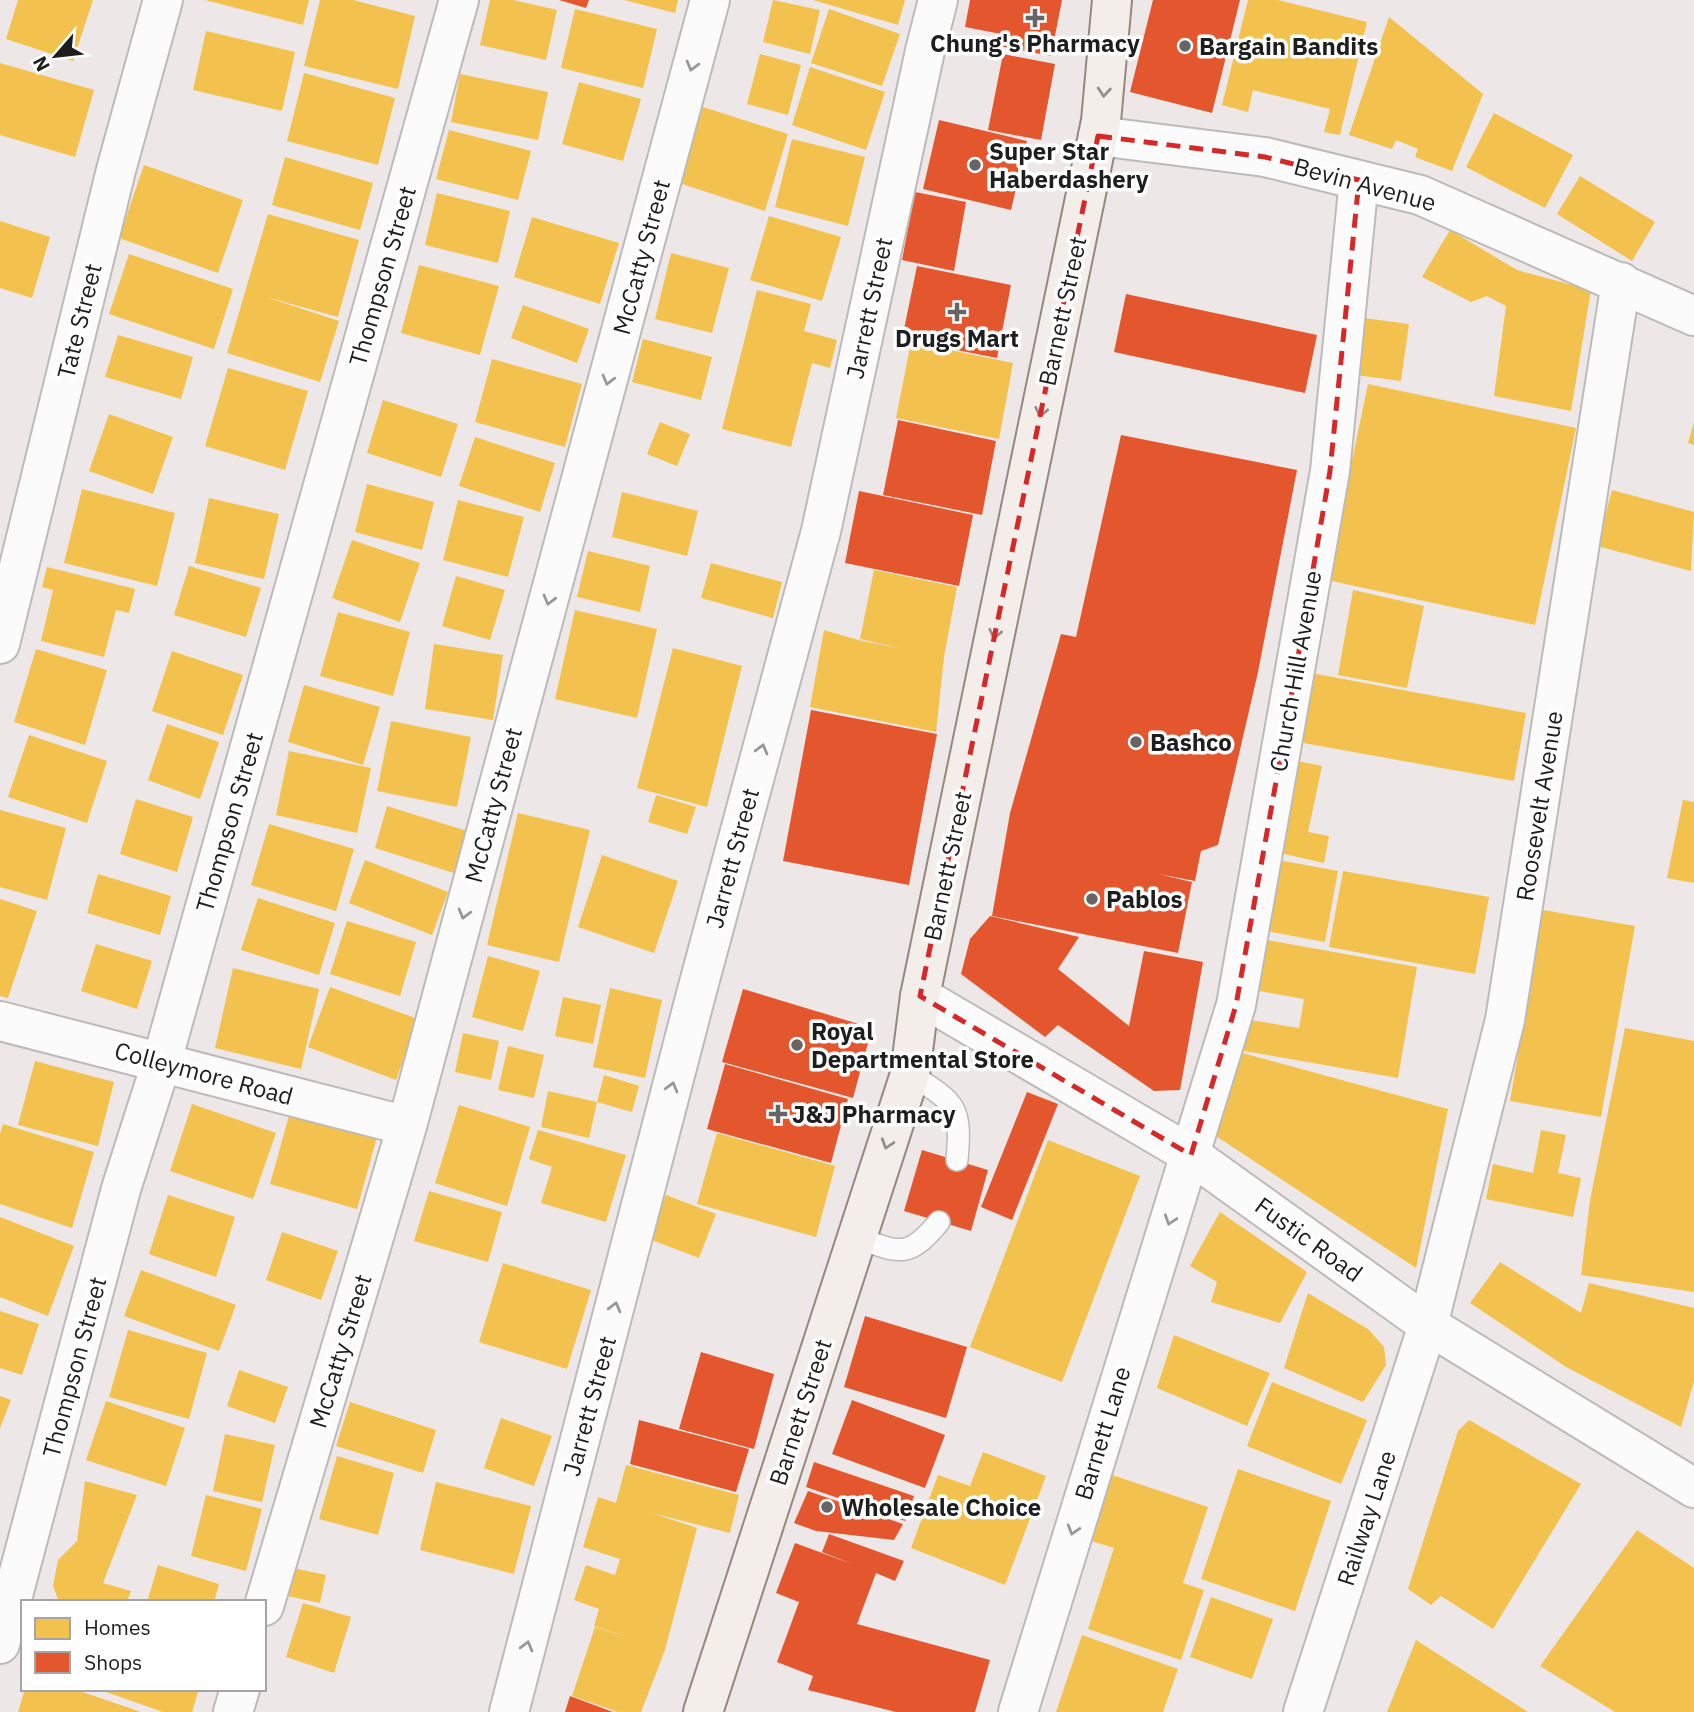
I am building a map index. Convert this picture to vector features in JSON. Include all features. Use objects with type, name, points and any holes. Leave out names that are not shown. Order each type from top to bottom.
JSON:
[{"type":"main road","name":"Barnett Street","points":[[704,1712],[910,1074],[920,996],[1098,136],[1112,0]]},
{"type":"street","name":"Tate Street","points":[[0,644],[116,170],[163,0]]},
{"type":"street","name":"Thompson Street","points":[[0,1644],[121,1189],[162,1061],[459,0]]},
{"type":"street","name":"McCatty Street","points":[[266,1600],[407,1126],[710,0]]},
{"type":"street","name":"Jarrett Street","points":[[509,1712],[695,998],[821,531],[922,64],[939,0]]},
{"type":"street","name":"Bevin Avenue","points":[[1098,136],[1265,157],[1420,195],[1694,316]]},
{"type":"street","name":"Church Hill Avenue","points":[[1191,1155],[1236,1005],[1293,688],[1330,471],[1359,180]]},
{"type":"street","name":"Roosevelt Avenue","points":[[1429,1325],[1505,1020],[1621,282]]},
{"type":"street","name":"Fustic Road","points":[[920,996],[1191,1155],[1429,1325],[1694,1488]]},
{"type":"street","name":"Colleymore Road","points":[[0,1021],[407,1126]]},
{"type":"street","name":"Barnett Lane","points":[[1018,1712],[1124,1362],[1191,1155]]},
{"type":"street","name":"Railway Lane","points":[[1303,1712],[1429,1325]]},
{"type":"street","points":[[233,1712],[239,1691]]},
{"type":"lane","points":[[910,1074],[947,1098],[960,1123],[957,1160]]},
{"type":"lane","points":[[857,1238],[896,1251],[920,1245],[939,1222]]},
{"type":"highlighted area","points":[[1098,136],[1265,157],[1359,180],[1330,471],[1288,715],[1236,1005],[1191,1155],[920,996]]},
{"type":"building: Homes","points":[[18,0],[93,0],[73,61],[6,39]]},
{"type":"building: Homes","points":[[205,0],[309,0],[303,25]]},
{"type":"building: Homes","points":[[320,0],[353,0],[415,16],[398,89],[304,66]]},
{"type":"building: Homes","points":[[490,0],[513,0],[557,10],[546,60],[480,45]]},
{"type":"building: Homes","points":[[624,0],[678,0],[675,13]]},
{"type":"building: Homes","points":[[773,0],[820,10],[810,54],[763,42]]},
{"type":"building: Homes","points":[[813,0],[905,0],[898,25]]},
{"type":"building: Homes","points":[[1248,0],[1278,0],[1367,22],[1340,135],[1324,132],[1330,109],[1253,90],[1248,112],[1222,105]]},
{"type":"building: Homes","points":[[575,9],[657,29],[643,88],[561,68]]},
{"type":"building: Homes","points":[[829,9],[900,34],[882,86],[811,63]]},
{"type":"building: Homes","points":[[1389,17],[1483,94],[1452,171],[1415,157],[1418,149],[1396,140],[1392,149],[1349,135]]},
{"type":"building: Homes","points":[[206,31],[295,52],[282,111],[193,90]]},
{"type":"building: Homes","points":[[760,54],[801,65],[788,115],[747,104]]},
{"type":"building: Homes","points":[[0,63],[94,90],[75,157],[0,135]]},
{"type":"building: Homes","points":[[810,67],[885,92],[866,150],[792,125]]},
{"type":"building: Homes","points":[[304,73],[395,98],[378,165],[287,141]]},
{"type":"building: Homes","points":[[460,74],[548,92],[538,140],[451,122]]},
{"type":"building: Homes","points":[[579,82],[641,99],[623,161],[562,144]]},
{"type":"building: Homes","points":[[703,107],[788,134],[765,211],[679,183]]},
{"type":"building: Homes","points":[[1494,113],[1573,155],[1545,208],[1466,167]]},
{"type":"building: Homes","points":[[449,130],[531,151],[518,200],[436,179]]},
{"type":"building: Homes","points":[[792,139],[865,157],[848,226],[775,207]]},
{"type":"building: Homes","points":[[285,157],[373,183],[360,230],[272,205]]},
{"type":"building: Homes","points":[[144,165],[243,200],[218,273],[119,238]]},
{"type":"building: Homes","points":[[1580,176],[1655,222],[1632,261],[1557,214]]},
{"type":"building: Homes","points":[[437,193],[510,211],[498,263],[425,245]]},
{"type":"building: Homes","points":[[268,214],[359,240],[338,317],[266,297],[339,321],[320,382],[227,353]]},
{"type":"building: Homes","points":[[769,216],[841,237],[822,301],[750,280]]},
{"type":"building: Homes","points":[[532,217],[619,243],[600,304],[514,277]]},
{"type":"building: Homes","points":[[0,221],[50,237],[32,298],[0,288]]},
{"type":"building: Homes","points":[[1450,230],[1517,270],[1591,290],[1571,411],[1494,396],[1506,306],[1487,296],[1471,302],[1422,277]]},
{"type":"building: Homes","points":[[671,253],[729,268],[712,333],[655,319]]},
{"type":"building: Homes","points":[[129,254],[233,289],[214,349],[109,314]]},
{"type":"building: Homes","points":[[419,265],[499,286],[480,355],[401,333]]},
{"type":"building: Homes","points":[[757,290],[811,304],[804,331],[837,340],[830,368],[812,363],[791,447],[722,429]]},
{"type":"building: Homes","points":[[523,305],[589,329],[577,363],[511,338]]},
{"type":"building: Homes","points":[[1356,317],[1409,324],[1401,381],[1348,374]]},
{"type":"building: Homes","points":[[118,335],[193,357],[181,399],[105,377]]},
{"type":"building: Homes","points":[[643,339],[712,357],[701,400],[632,382]]},
{"type":"building: Homes","points":[[911,342],[1013,363],[999,439],[896,418]]},
{"type":"building: Homes","points":[[492,359],[582,384],[565,447],[475,422]]},
{"type":"building: Homes","points":[[228,368],[308,391],[285,470],[205,446]]},
{"type":"building: Homes","points":[[1368,384],[1576,428],[1535,625],[1327,580]]},
{"type":"building: Homes","points":[[383,400],[458,424],[441,477],[367,453]]},
{"type":"building: Homes","points":[[109,414],[173,437],[153,494],[89,471]]},
{"type":"building: Homes","points":[[660,422],[690,434],[677,466],[647,454]]},
{"type":"building: Homes","points":[[1694,422],[1694,445],[1688,443]]},
{"type":"building: Homes","points":[[475,437],[555,463],[540,512],[459,486]]},
{"type":"building: Homes","points":[[367,484],[434,502],[422,550],[355,532]]},
{"type":"building: Homes","points":[[82,489],[175,513],[157,586],[64,563]]},
{"type":"building: Homes","points":[[1612,490],[1694,512],[1691,571],[1597,546]]},
{"type":"building: Homes","points":[[622,492],[698,511],[687,556],[612,537]]},
{"type":"building: Homes","points":[[209,498],[279,514],[264,579],[195,563]]},
{"type":"building: Homes","points":[[458,500],[524,517],[508,577],[443,560]]},
{"type":"building: Homes","points":[[352,540],[420,563],[400,622],[332,598]]},
{"type":"building: Homes","points":[[588,551],[650,566],[640,612],[577,597]]},
{"type":"building: Homes","points":[[711,563],[782,582],[773,618],[701,598]]},
{"type":"building: Homes","points":[[189,566],[261,588],[246,637],[174,615]]},
{"type":"building: Homes","points":[[47,567],[135,589],[129,613],[116,610],[104,657],[41,641],[53,590],[42,587]]},
{"type":"building: Homes","points":[[874,570],[957,587],[944,657],[936,732],[810,707],[824,630],[858,640],[903,649],[860,639]]},
{"type":"building: Homes","points":[[456,576],[505,590],[490,640],[442,626]]},
{"type":"building: Homes","points":[[1353,590],[1424,606],[1407,688],[1338,675]]},
{"type":"building: Homes","points":[[575,610],[657,629],[637,718],[555,699]]},
{"type":"building: Homes","points":[[338,612],[410,632],[393,696],[320,676]]},
{"type":"building: Homes","points":[[434,644],[503,655],[493,720],[425,709]]},
{"type":"building: Homes","points":[[673,648],[742,666],[707,807],[637,788]]},
{"type":"building: Homes","points":[[36,649],[107,670],[85,745],[14,722]]},
{"type":"building: Homes","points":[[172,651],[243,675],[223,735],[152,711]]},
{"type":"building: Homes","points":[[1311,673],[1526,713],[1514,781],[1298,742]]},
{"type":"building: Homes","points":[[304,685],[380,707],[363,765],[288,742]]},
{"type":"building: Homes","points":[[391,721],[471,737],[457,807],[377,791]]},
{"type":"building: Homes","points":[[167,724],[219,742],[200,799],[148,780]]},
{"type":"building: Homes","points":[[29,735],[107,761],[87,823],[8,797]]},
{"type":"building: Homes","points":[[289,751],[371,768],[357,833],[276,815]]},
{"type":"building: Homes","points":[[1287,759],[1322,766],[1308,832],[1329,836],[1324,863],[1267,850]]},
{"type":"building: Homes","points":[[656,795],[696,807],[687,834],[648,822]]},
{"type":"building: Homes","points":[[136,799],[193,817],[177,872],[120,854]]},
{"type":"building: Homes","points":[[1683,800],[1694,802],[1694,883],[1667,878]]},
{"type":"building: Homes","points":[[387,806],[470,832],[457,874],[375,848]]},
{"type":"building: Homes","points":[[0,810],[66,828],[47,900],[0,887]]},
{"type":"building: Homes","points":[[518,813],[590,830],[559,962],[487,945]]},
{"type":"building: Homes","points":[[269,824],[354,849],[336,911],[251,885]]},
{"type":"building: Homes","points":[[602,855],[678,881],[654,953],[578,927]]},
{"type":"building: Homes","points":[[1273,859],[1338,871],[1325,942],[1260,930]]},
{"type":"building: Homes","points":[[365,860],[448,892],[432,935],[349,903]]},
{"type":"building: Homes","points":[[1343,871],[1489,897],[1475,974],[1329,947]]},
{"type":"building: Homes","points":[[98,874],[171,896],[160,935],[87,913]]},
{"type":"building: Homes","points":[[258,898],[335,923],[319,975],[241,950]]},
{"type":"building: Homes","points":[[0,899],[37,911],[8,998],[0,996]]},
{"type":"building: Homes","points":[[1543,910],[1635,926],[1601,1117],[1510,1101]]},
{"type":"building: Homes","points":[[347,921],[416,942],[400,996],[330,974]]},
{"type":"building: Homes","points":[[1256,938],[1417,967],[1398,1078],[1233,1049],[1238,1018],[1299,1028],[1304,999],[1248,989]]},
{"type":"building: Homes","points":[[96,944],[152,961],[137,1009],[81,991]]},
{"type":"building: Homes","points":[[488,956],[540,971],[523,1031],[472,1017]]},
{"type":"building: Homes","points":[[233,968],[319,989],[301,1069],[215,1048]]},
{"type":"building: Homes","points":[[330,987],[418,1019],[396,1080],[308,1047]]},
{"type":"building: Homes","points":[[610,988],[662,1000],[645,1078],[593,1067]]},
{"type":"building: Homes","points":[[563,997],[601,1005],[593,1044],[555,1036]]},
{"type":"building: Homes","points":[[1625,1028],[1694,1041],[1694,1292],[1581,1275],[1590,1200]]},
{"type":"building: Homes","points":[[463,1033],[499,1041],[491,1080],[455,1072]]},
{"type":"building: Homes","points":[[508,1046],[544,1055],[534,1098],[498,1090]]},
{"type":"building: Homes","points":[[1235,1051],[1448,1109],[1416,1268],[1216,1136]]},
{"type":"building: Homes","points":[[35,1061],[114,1082],[98,1146],[18,1125]]},
{"type":"building: Homes","points":[[604,1075],[639,1086],[632,1112],[597,1102]]},
{"type":"building: Homes","points":[[548,1091],[597,1102],[589,1138],[541,1127]]},
{"type":"building: Homes","points":[[192,1104],[276,1133],[253,1199],[170,1171]]},
{"type":"building: Homes","points":[[459,1105],[530,1127],[507,1206],[435,1183]]},
{"type":"building: Homes","points":[[290,1112],[377,1137],[357,1209],[270,1184]]},
{"type":"building: Homes","points":[[3,1124],[94,1152],[72,1228],[0,1204],[0,1134]]},
{"type":"building: Homes","points":[[538,1130],[626,1155],[606,1222],[541,1203],[552,1167],[529,1159]]},
{"type":"building: Homes","points":[[1541,1130],[1566,1135],[1558,1173],[1581,1178],[1573,1217],[1486,1199],[1493,1164],[1533,1173]]},
{"type":"building: Homes","points":[[717,1133],[835,1166],[816,1237],[697,1204]]},
{"type":"building: Homes","points":[[1048,1140],[1140,1176],[1062,1382],[970,1347]]},
{"type":"building: Homes","points":[[429,1191],[502,1212],[488,1262],[414,1241]]},
{"type":"building: Homes","points":[[168,1195],[235,1217],[216,1277],[149,1254]]},
{"type":"building: Homes","points":[[666,1195],[716,1214],[699,1258],[649,1239]]},
{"type":"building: Homes","points":[[1220,1212],[1307,1272],[1280,1323],[1211,1302],[1217,1282],[1190,1266]]},
{"type":"building: Homes","points":[[0,1217],[74,1246],[48,1316],[0,1297]]},
{"type":"building: Homes","points":[[282,1232],[338,1251],[321,1300],[266,1280]]},
{"type":"building: Homes","points":[[1500,1262],[1581,1313],[1589,1283],[1694,1308],[1694,1381],[1681,1427],[1566,1367],[1470,1303]]},
{"type":"building: Homes","points":[[503,1263],[591,1290],[567,1369],[479,1342]]},
{"type":"building: Homes","points":[[141,1270],[236,1305],[219,1351],[124,1316]]},
{"type":"building: Homes","points":[[1308,1293],[1368,1329],[1384,1347],[1386,1365],[1363,1402],[1284,1368]]},
{"type":"building: Homes","points":[[0,1311],[39,1324],[22,1375],[0,1368]]},
{"type":"building: Homes","points":[[128,1330],[207,1353],[189,1419],[109,1397]]},
{"type":"building: Homes","points":[[1174,1335],[1270,1373],[1247,1426],[1157,1388]]},
{"type":"building: Homes","points":[[239,1370],[288,1387],[275,1423],[227,1406]]},
{"type":"building: Homes","points":[[1272,1382],[1367,1420],[1341,1484],[1247,1446]]},
{"type":"building: Homes","points":[[0,1396],[11,1400],[0,1428]]},
{"type":"building: Homes","points":[[106,1401],[185,1428],[166,1486],[86,1460]]},
{"type":"building: Homes","points":[[350,1402],[436,1430],[423,1473],[336,1446]]},
{"type":"building: Homes","points":[[501,1418],[552,1436],[534,1486],[484,1468]]},
{"type":"building: Homes","points":[[1469,1420],[1581,1484],[1493,1629],[1441,1596],[1431,1605],[1408,1589],[1458,1431]]},
{"type":"building: Homes","points":[[225,1434],[275,1445],[262,1502],[213,1491]]},
{"type":"building: Homes","points":[[983,1452],[1046,1476],[1005,1585],[911,1548],[938,1475],[970,1486]]},
{"type":"building: Homes","points":[[337,1456],[394,1473],[378,1535],[319,1519]]},
{"type":"building: Homes","points":[[626,1465],[739,1495],[730,1533],[652,1513],[697,1528],[665,1650],[641,1712],[618,1712],[572,1696],[595,1627],[634,1639],[594,1626],[599,1609],[574,1600],[586,1565],[615,1575],[620,1559],[583,1547],[598,1497],[616,1503]]},
{"type":"building: Homes","points":[[1238,1469],[1331,1501],[1295,1611],[1201,1579]]},
{"type":"building: Homes","points":[[1112,1475],[1208,1507],[1183,1583],[1204,1590],[1181,1660],[1088,1629],[1114,1548],[1091,1541]]},
{"type":"building: Homes","points":[[85,1481],[137,1495],[103,1583],[131,1591],[128,1600],[58,1600],[53,1586],[58,1560],[77,1541]]},
{"type":"building: Homes","points":[[436,1482],[531,1506],[514,1574],[420,1550]]},
{"type":"building: Homes","points":[[206,1495],[262,1509],[246,1571],[191,1556]]},
{"type":"building: Homes","points":[[1637,1530],[1694,1568],[1694,1712],[1615,1712],[1540,1666]]},
{"type":"building: Homes","points":[[158,1565],[219,1584],[215,1600],[148,1600]]},
{"type":"building: Homes","points":[[288,1567],[326,1575],[320,1603],[283,1595]]},
{"type":"building: Homes","points":[[1211,1597],[1273,1619],[1252,1679],[1190,1657]]},
{"type":"building: Homes","points":[[303,1603],[351,1617],[334,1673],[286,1657]]},
{"type":"building: Homes","points":[[1082,1635],[1178,1669],[1163,1712],[1056,1712]]},
{"type":"building: Homes","points":[[1416,1640],[1528,1712],[1387,1712]]},
{"type":"building: Homes","points":[[24,1691],[80,1691],[141,1712],[18,1712]]},
{"type":"building: Homes","points":[[198,1691],[192,1712],[163,1712],[106,1692]]},
{"type":"building: Shops","points":[[559,0],[589,0],[586,8]]},
{"type":"building: Shops","points":[[970,0],[1062,0],[1051,56],[999,46],[1001,34],[965,27]]},
{"type":"building: Shops","name":"Bargain Bandits","points":[[1153,0],[1240,0],[1212,113],[1130,92]]},
{"type":"building: Shops","points":[[1003,54],[1055,64],[1041,140],[988,130]]},
{"type":"building: Shops","name":"Super Star Haberdashery","points":[[939,120],[1027,141],[1011,210],[923,189]]},
{"type":"building: Shops","points":[[915,192],[966,202],[954,271],[902,260]]},
{"type":"building: Shops","name":"Drugs Mart","points":[[917,266],[1011,285],[997,358],[902,339]]},
{"type":"building: Shops","points":[[1126,294],[1317,335],[1305,393],[1114,352]]},
{"type":"building: Shops","points":[[898,420],[996,441],[982,515],[883,495]]},
{"type":"building: Shops","points":[[1121,435],[1297,470],[1258,672],[1218,845],[1201,851],[1195,881],[1158,874],[1192,882],[1178,953],[992,916],[1010,813],[1061,634],[1076,637]]},
{"type":"building: Shops","points":[[859,491],[973,515],[959,586],[845,563]]},
{"type":"building: Shops","points":[[811,710],[937,734],[909,885],[783,861]]},
{"type":"building: Shops","points":[[990,916],[1079,937],[1058,969],[1129,1026],[1144,951],[1203,962],[1180,1090],[1154,1091],[1058,1025],[1045,1037],[961,974],[970,939]]},
{"type":"building: Shops","name":"Royal Departmental Store","points":[[743,989],[872,1028],[853,1098],[722,1062]]},
{"type":"building: Shops","name":"J&J Pharmacy","points":[[725,1064],[848,1099],[831,1163],[707,1129]]},
{"type":"building: Shops","points":[[1027,1092],[1058,1104],[1012,1220],[981,1207]]},
{"type":"building: Shops","points":[[922,1150],[988,1170],[971,1231],[904,1211]]},
{"type":"building: Shops","points":[[865,1316],[967,1347],[946,1418],[844,1387]]},
{"type":"building: Shops","points":[[701,1352],[774,1374],[754,1449],[679,1429]]},
{"type":"building: Shops","points":[[852,1400],[945,1435],[925,1488],[832,1454]]},
{"type":"building: Shops","points":[[639,1420],[749,1449],[736,1492],[630,1464]]},
{"type":"building: Shops","points":[[814,1462],[914,1496],[905,1521],[806,1487]]},
{"type":"building: Shops","name":"Wholesale Choice","points":[[808,1491],[903,1524],[894,1540],[816,1531],[794,1523]]},
{"type":"building: Shops","points":[[829,1534],[904,1561],[895,1581],[876,1573],[857,1624],[990,1660],[975,1712],[896,1712],[808,1690],[813,1676],[777,1662],[799,1602],[776,1593],[795,1543],[852,1564],[822,1552]]},
{"type":"building: Shops","points":[[570,1696],[613,1712],[565,1712]]},
{"type":"place","name":"Chung's Pharmacy","points":[[1035,18]]},
{"type":"place","name":"Bargain Bandits","points":[[1185,46]]},
{"type":"place","name":"Super Star Haberdashery","points":[[975,165]]},
{"type":"place","name":"Drugs Mart","points":[[957,312]]},
{"type":"place","name":"Bashco","points":[[1136,742]]},
{"type":"place","name":"Pablos","points":[[1092,899]]},
{"type":"place","name":"Royal Departmental Store","points":[[797,1045]]},
{"type":"place","name":"J&J Pharmacy","points":[[778,1114]]},
{"type":"place","name":"Wholesale Choice","points":[[827,1507]]}]
